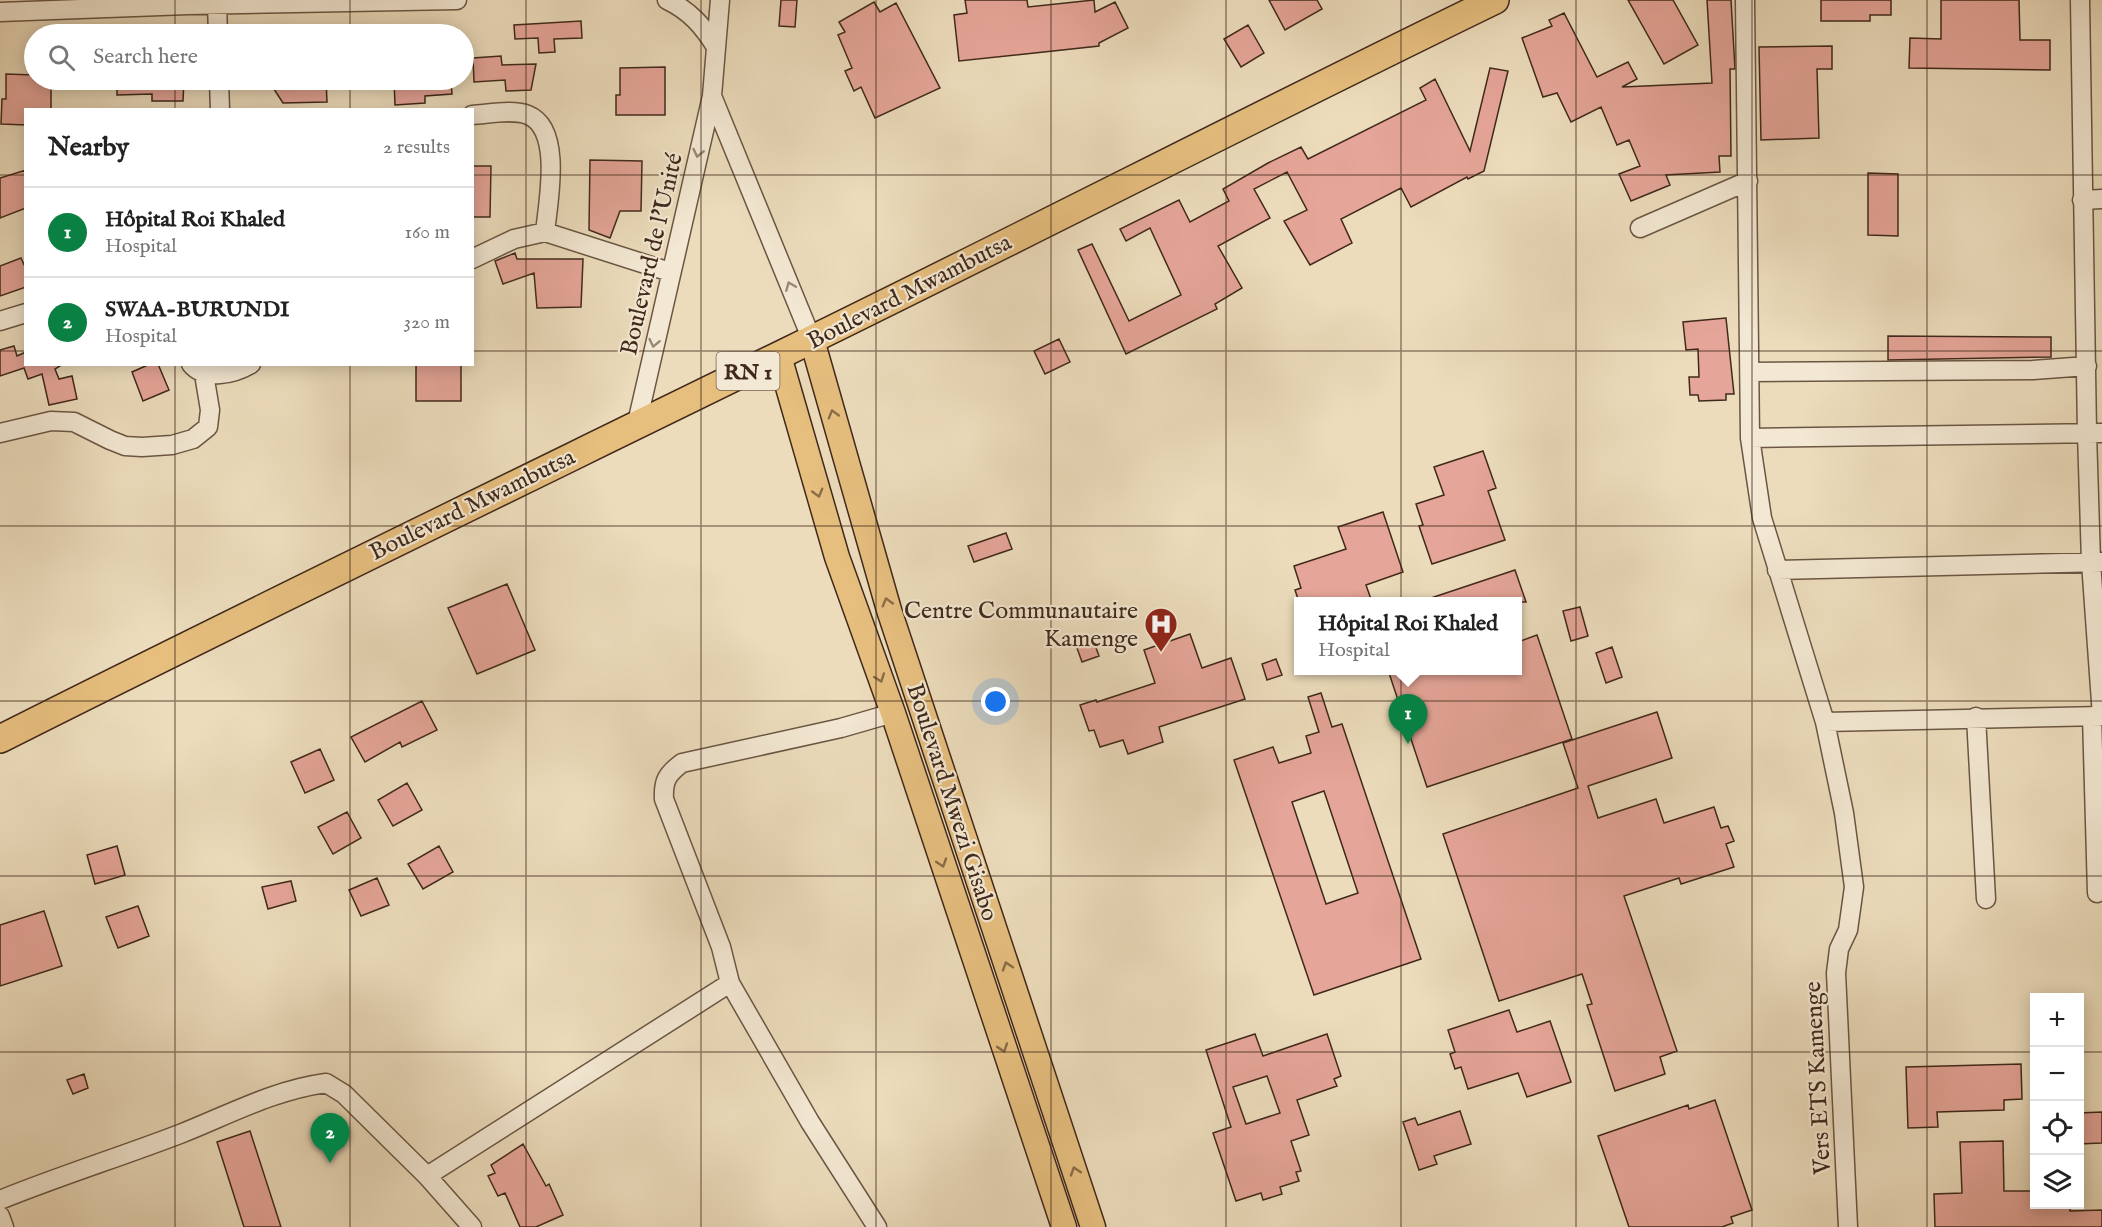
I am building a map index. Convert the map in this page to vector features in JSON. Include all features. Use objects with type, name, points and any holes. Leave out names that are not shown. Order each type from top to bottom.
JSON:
[{"type":"highway","name":"Boulevard Mwambutsa","points":[[0,738],[637,423],[812,340],[1228,130],[1495,0]]},
{"type":"main road","name":"Boulevard Mwezi Gisabo","points":[[812,340],[889,610],[1093,1227]]},
{"type":"main road","name":"Boulevard Mwezi Gisabo","points":[[779,356],[837,557],[893,713],[993,1022],[1064,1227]]},
{"type":"main road","points":[[993,1022],[1022,1011]]},
{"type":"street","points":[[0,12],[188,2],[217,5],[457,0]]},
{"type":"street","points":[[667,0],[682,7],[698,21],[716,47]]},
{"type":"street","name":"Boulevard de l'Unité","points":[[637,423],[712,96],[720,0]]},
{"type":"street","name":"Vers ETS Kamenge","points":[[1745,0],[1750,438],[1762,518],[1825,722],[1844,813],[1854,886],[1848,930],[1839,949],[1836,973],[1848,1227]]},
{"type":"street","points":[[2080,0],[2082,200],[2094,316],[2087,366],[2095,433],[2097,893]]},
{"type":"street","points":[[217,5],[218,24]]},
{"type":"street","points":[[219,90],[219,108]]},
{"type":"street","name":"Boulevard de l'Unité","points":[[712,96],[812,340]]},
{"type":"street","points":[[474,115],[528,115],[539,123],[547,138],[551,159],[546,232]]},
{"type":"street","points":[[1640,228],[1748,181]]},
{"type":"street","points":[[2082,200],[2102,199]]},
{"type":"street","points":[[474,258],[514,240],[546,232],[670,272]]},
{"type":"street","points":[[0,321],[24,314]]},
{"type":"street","points":[[0,434],[51,421],[74,422],[125,446],[172,445],[193,439],[208,426],[210,410],[197,369],[231,372],[246,366]]},
{"type":"street","points":[[1749,372],[2033,370],[2087,366]]},
{"type":"street","points":[[1750,438],[2095,433]]},
{"type":"street","points":[[1777,570],[2097,562]]},
{"type":"street","points":[[877,1227],[810,1122],[730,983],[721,947],[664,799],[663,784],[670,772],[682,763],[841,728],[893,713]]},
{"type":"street","points":[[1825,722],[2098,716]]},
{"type":"street","points":[[1976,717],[1986,898]]},
{"type":"street","points":[[427,1176],[730,983]]},
{"type":"street","points":[[0,1200],[179,1134],[288,1089],[326,1083],[344,1095],[427,1176],[472,1227]]},
{"type":"street","points":[[0,1216],[4,1227]]},
{"type":"building","points":[[781,0],[797,0],[795,27],[779,26]]},
{"type":"building","points":[[965,0],[1027,0],[1028,7],[1094,0],[1095,12],[1115,2],[1128,28],[1099,43],[1099,46],[959,61],[954,15],[967,13]]},
{"type":"building","points":[[1269,0],[1317,0],[1322,9],[1285,30]]},
{"type":"building","points":[[1628,0],[1673,0],[1698,45],[1664,64]]},
{"type":"building","points":[[1707,0],[1731,0],[1735,69],[1730,69],[1731,156],[1719,156],[1720,172],[1666,175],[1670,185],[1631,201],[1619,174],[1640,166],[1629,140],[1617,145],[1601,107],[1571,122],[1557,93],[1543,97],[1522,38],[1552,26],[1549,20],[1564,13],[1597,77],[1628,62],[1637,79],[1622,87],[1712,83]]},
{"type":"building","points":[[1821,0],[1891,0],[1891,15],[1870,15],[1870,21],[1821,21]]},
{"type":"building","points":[[1941,0],[2019,0],[2020,40],[2050,40],[2050,70],[1909,68],[1910,38],[1941,39]]},
{"type":"building","points":[[874,2],[880,12],[896,3],[940,88],[875,118],[861,87],[854,91],[845,71],[852,68],[838,35],[845,32],[839,22]]},
{"type":"building","points":[[581,21],[582,38],[554,39],[555,52],[539,53],[538,38],[515,39],[514,25]]},
{"type":"building","points":[[1248,25],[1264,53],[1241,67],[1224,39]]},
{"type":"building","points":[[1832,46],[1832,69],[1817,69],[1819,138],[1761,140],[1759,47]]},
{"type":"building","points":[[501,56],[502,65],[536,64],[531,90],[506,91],[505,80],[474,82],[474,58]]},
{"type":"building","points":[[665,67],[665,115],[616,115],[616,95],[620,95],[620,68]]},
{"type":"building","points":[[1490,68],[1508,71],[1484,171],[1468,179],[1467,177],[1411,207],[1401,188],[1341,219],[1352,243],[1310,265],[1284,221],[1307,210],[1287,172],[1254,189],[1270,218],[1218,246],[1242,288],[1215,304],[1217,309],[1126,354],[1078,250],[1092,244],[1129,321],[1181,295],[1150,228],[1126,241],[1120,229],[1179,200],[1190,222],[1229,201],[1223,189],[1268,163],[1301,147],[1308,159],[1426,100],[1420,88],[1435,79],[1470,151]]},
{"type":"building","points":[[6,74],[24,75],[24,90],[51,90],[51,108],[24,108],[24,125],[1,124],[2,99],[6,99]]},
{"type":"building","points":[[117,90],[184,90],[183,101],[152,101],[152,94],[117,95]]},
{"type":"building","points":[[275,90],[326,90],[327,102],[283,103]]},
{"type":"building","points":[[394,90],[452,90],[452,94],[425,96],[425,103],[395,105]]},
{"type":"building","points":[[590,160],[642,161],[641,211],[620,211],[610,238],[589,230]]},
{"type":"building","points":[[474,166],[491,166],[490,217],[474,217]]},
{"type":"building","points":[[24,171],[24,209],[0,218],[0,178]]},
{"type":"building","points":[[1868,173],[1898,174],[1898,236],[1868,235]]},
{"type":"building","points":[[515,253],[517,259],[583,259],[581,307],[537,308],[534,273],[503,284],[495,261]]},
{"type":"building","points":[[21,258],[24,265],[24,288],[0,296],[0,266]]},
{"type":"building","points":[[1726,318],[1734,394],[1726,394],[1726,400],[1699,401],[1698,395],[1690,395],[1689,377],[1699,377],[1698,349],[1686,350],[1683,322]]},
{"type":"building","points":[[1888,336],[2051,337],[2051,357],[1888,360]]},
{"type":"building","points":[[1059,339],[1070,362],[1045,374],[1034,351]]},
{"type":"building","points":[[14,346],[17,356],[24,353],[24,366],[60,366],[55,369],[59,379],[72,376],[77,399],[49,405],[42,374],[28,379],[24,368],[0,376],[0,350]]},
{"type":"building","points":[[146,366],[159,366],[169,390],[143,401],[132,372]]},
{"type":"building","points":[[416,366],[461,366],[461,401],[416,401]]},
{"type":"building","points":[[1483,451],[1496,488],[1488,491],[1505,540],[1432,564],[1419,526],[1423,525],[1416,504],[1444,495],[1434,467]]},
{"type":"building","points":[[1383,512],[1403,572],[1366,585],[1370,597],[1297,597],[1295,590],[1301,588],[1294,566],[1346,549],[1338,527]]},
{"type":"building","points":[[1006,533],[1012,549],[974,562],[968,546]]},
{"type":"building","points":[[1515,570],[1526,602],[1522,602],[1522,597],[1434,597]]},
{"type":"building","points":[[507,584],[535,650],[477,674],[448,608]]},
{"type":"building","points":[[1580,607],[1588,636],[1571,641],[1563,611]]},
{"type":"building","points":[[1190,634],[1202,668],[1231,658],[1245,699],[1159,727],[1163,742],[1128,754],[1123,740],[1100,747],[1094,730],[1089,731],[1080,705],[1096,700],[1097,702],[1155,683],[1144,650]]},
{"type":"building","points":[[1537,635],[1572,739],[1427,787],[1390,675],[1522,675],[1522,641]]},
{"type":"building","points":[[1094,642],[1099,656],[1082,662],[1077,648]]},
{"type":"building","points":[[1612,647],[1622,677],[1606,683],[1596,653]]},
{"type":"building","points":[[1276,659],[1282,675],[1267,680],[1262,664]]},
{"type":"building","points":[[1321,693],[1332,727],[1342,724],[1421,959],[1314,995],[1234,760],[1273,747],[1279,763],[1311,753],[1306,736],[1319,732],[1308,697]],"holes":[[[1324,791],[1358,893],[1326,904],[1292,802]]]},
{"type":"building","points":[[422,701],[437,730],[402,747],[400,742],[365,762],[351,737]]},
{"type":"building","points":[[1657,712],[1672,758],[1588,786],[1598,818],[1656,799],[1664,823],[1714,807],[1721,828],[1728,826],[1734,841],[1726,844],[1734,867],[1681,884],[1679,878],[1624,896],[1677,1051],[1660,1057],[1665,1074],[1615,1091],[1587,1005],[1592,1004],[1582,974],[1499,1001],[1443,834],[1578,788],[1563,743]]},
{"type":"building","points":[[320,749],[334,780],[305,793],[291,762]]},
{"type":"building","points":[[407,783],[422,810],[393,826],[378,800]]},
{"type":"building","points":[[347,812],[361,838],[333,854],[318,827]]},
{"type":"building","points":[[117,846],[125,875],[95,884],[87,855]]},
{"type":"building","points":[[439,846],[453,872],[423,889],[408,864]]},
{"type":"building","points":[[377,878],[389,905],[361,916],[349,890]]},
{"type":"building","points":[[291,881],[296,901],[268,909],[262,887]]},
{"type":"building","points":[[138,906],[149,936],[118,948],[106,917]]},
{"type":"building","points":[[44,911],[62,966],[0,986],[0,925]]},
{"type":"building","points":[[1509,1010],[1517,1032],[1550,1021],[1571,1082],[1527,1097],[1518,1073],[1468,1089],[1461,1067],[1455,1069],[1450,1054],[1455,1052],[1448,1030]]},
{"type":"building","points":[[1255,1034],[1263,1056],[1327,1034],[1341,1076],[1334,1079],[1337,1086],[1297,1100],[1309,1135],[1291,1141],[1301,1171],[1296,1172],[1299,1181],[1280,1187],[1282,1194],[1263,1200],[1261,1193],[1236,1201],[1213,1133],[1231,1127],[1206,1050]],"holes":[[[1267,1076],[1280,1113],[1246,1124],[1233,1087]]]},
{"type":"building","points":[[2021,1064],[2022,1099],[2004,1100],[2004,1110],[1937,1112],[1938,1127],[1908,1128],[1906,1067]]},
{"type":"building","points":[[84,1074],[88,1088],[73,1094],[67,1080]]},
{"type":"building","points":[[1715,1100],[1752,1210],[1731,1217],[1733,1223],[1722,1227],[1629,1227],[1598,1136],[1688,1105],[1689,1109]]},
{"type":"building","points":[[1460,1111],[1471,1144],[1434,1156],[1437,1164],[1419,1170],[1403,1122],[1415,1118],[1418,1125]]},
{"type":"building","points":[[2102,1112],[2102,1143],[2084,1144],[2084,1113]]},
{"type":"building","points":[[250,1131],[281,1227],[244,1227],[217,1142]]},
{"type":"building","points":[[2003,1141],[2004,1191],[2030,1191],[2030,1209],[2102,1210],[2102,1227],[1935,1227],[1934,1194],[1962,1193],[1960,1142]]},
{"type":"building","points":[[523,1144],[546,1186],[549,1184],[563,1215],[536,1227],[520,1227],[505,1193],[498,1196],[488,1176],[495,1173],[491,1165]]},
{"type":"place","name":"Centre Communautaire Kamenge","points":[[1161,653]]},
{"type":"place","name":"Hôpital Roi Khaled","points":[[1408,744]]},
{"type":"place","name":"SWAA-BURUNDI","points":[[330,1163]]}]
